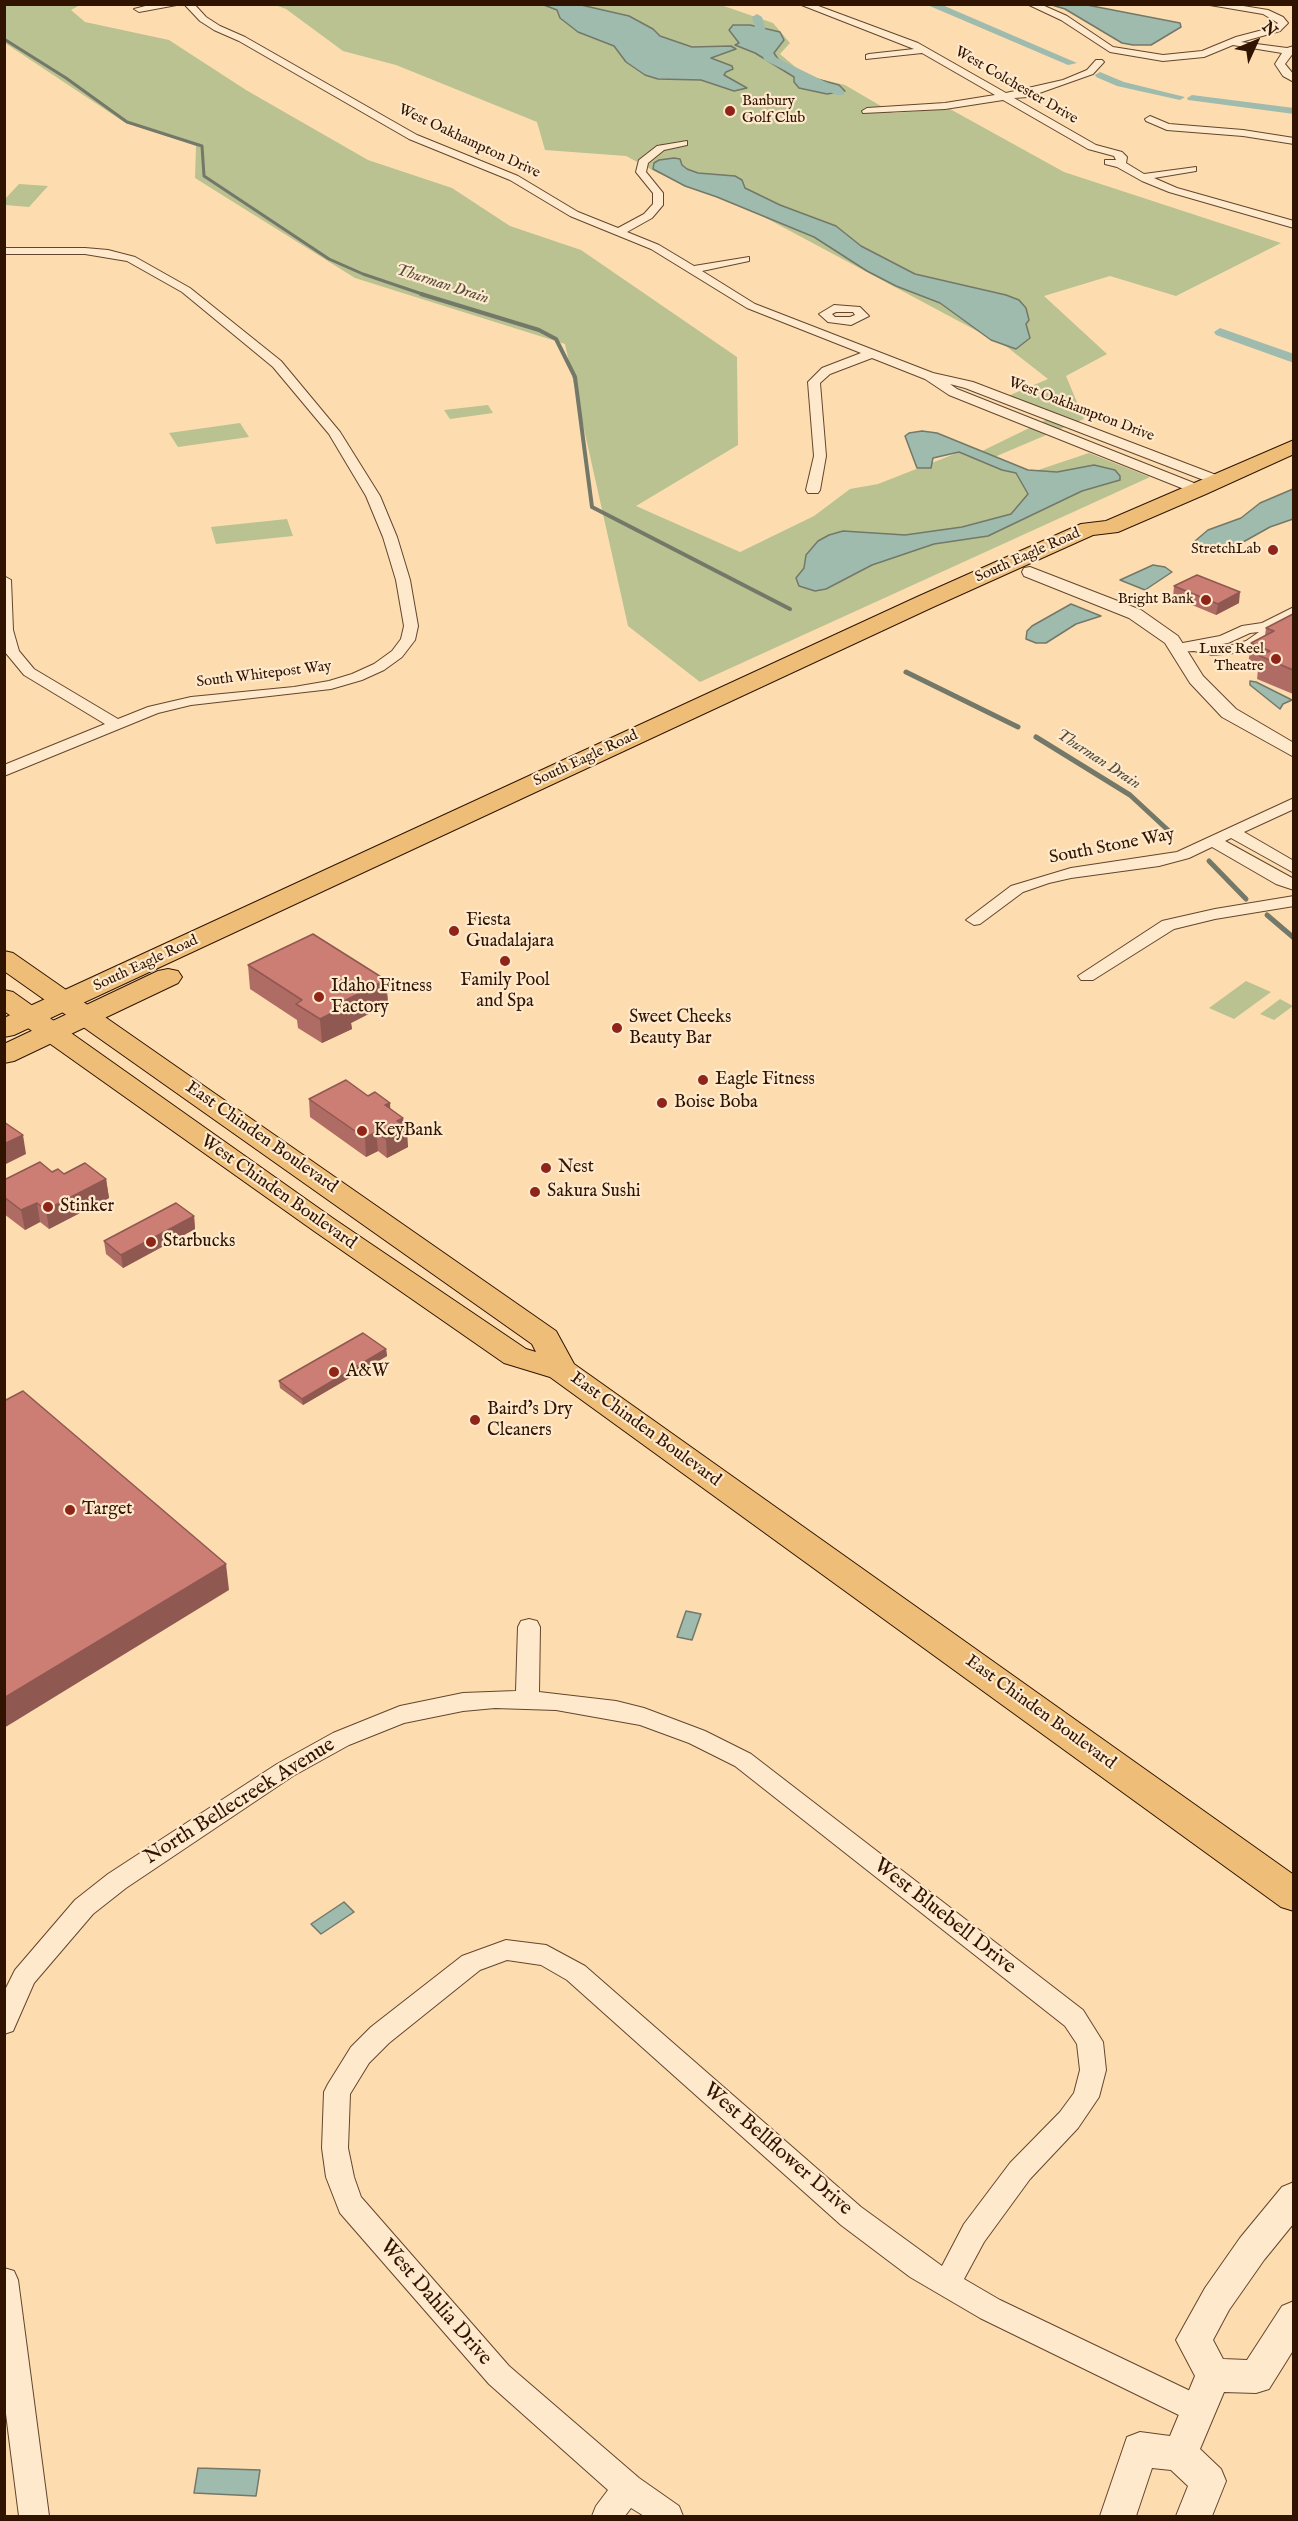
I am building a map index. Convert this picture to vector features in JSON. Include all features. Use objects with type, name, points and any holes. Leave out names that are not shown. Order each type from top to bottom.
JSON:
[{"type":"highway","name":"South Eagle Road","points":[[76,1009],[885,639],[1036,563],[1089,529],[1110,527],[1199,490],[1293,446]]},
{"type":"highway","name":"South Eagle Road","points":[[76,1009],[850,637],[1036,563]]},
{"type":"highway","points":[[674,736],[677,729],[703,715],[844,651],[852,642],[850,637]]},
{"type":"highway","points":[[4,1055],[42,1025],[76,1009]]},
{"type":"highway","points":[[4,1029],[42,1025]]},
{"type":"main road","name":"East Chinden Boulevard","points":[[4,959],[545,1338],[561,1370],[1293,1896]]},
{"type":"main road","name":"West Chinden Boulevard","points":[[4,998],[341,1237],[515,1356],[561,1370]]},
{"type":"main road","points":[[341,1237],[388,1249],[454,1295],[487,1296]]},
{"type":"street","points":[[140,9],[178,4]]},
{"type":"street","name":"West Oakhampton Drive","points":[[188,4],[203,19],[412,137],[508,176],[574,214],[655,248],[751,306],[870,354],[929,376],[969,385],[1219,481]]},
{"type":"street","name":"West Colchester Drive","points":[[802,4],[925,50],[1008,96],[1092,147],[1091,152],[1094,156],[1120,164],[1173,190],[1293,225]]},
{"type":"street","points":[[1031,4],[1064,18],[1115,50],[1163,58],[1204,54],[1225,44],[1277,29],[1282,22],[1265,12],[1208,4]]},
{"type":"street","points":[[1225,44],[1289,52],[1280,64],[1286,74],[1293,79]]},
{"type":"street","points":[[869,57],[925,50]]},
{"type":"street","points":[[867,111],[945,106],[1042,89],[1090,72],[1115,50]]},
{"type":"street","points":[[1150,119],[1167,127],[1243,133],[1293,141]]},
{"type":"street","points":[[618,232],[648,216],[658,205],[658,193],[641,172],[643,162],[661,148],[683,143]]},
{"type":"street","points":[[1144,177],[1192,169]]},
{"type":"street","points":[[1281,221],[1293,215]]},
{"type":"street","name":"South Whitepost Way","points":[[4,251],[85,251],[108,253],[131,259],[186,290],[278,364],[308,399],[351,458],[373,496],[386,527],[402,580],[411,626],[408,640],[397,654],[379,667],[357,677],[331,685],[191,701],[153,710],[4,771]]},
{"type":"street","points":[[692,270],[745,259]]},
{"type":"street","points":[[806,329],[832,320]]},
{"type":"street","points":[[813,490],[820,456],[814,382],[826,371],[870,354]]},
{"type":"street","name":"West Oakhampton Drive","points":[[929,376],[953,392],[1199,490]]},
{"type":"street","points":[[1036,563],[1135,614],[1186,648],[1235,701],[1266,724],[1293,738]]},
{"type":"street","points":[[4,580],[6,630],[12,652],[29,672],[116,724]]},
{"type":"street","points":[[1186,648],[1213,651],[1234,649],[1251,644],[1266,634],[1265,627],[1293,611]]},
{"type":"street","points":[[1186,648],[1196,679],[1229,713],[1293,751]]},
{"type":"street","name":"South Stone Way","points":[[974,920],[1017,889],[1043,880],[1183,855],[1293,803]]},
{"type":"street","points":[[1232,832],[1293,868]]},
{"type":"street","points":[[1213,841],[1293,885]]},
{"type":"street","points":[[1087,976],[1168,925],[1215,914],[1293,902]]},
{"type":"street","points":[[526,1699],[529,1627]]},
{"type":"street","name":"North Bellecreek Avenue","points":[[8,2014],[24,1977],[84,1907],[117,1881],[312,1753],[400,1715],[463,1702],[526,1699]]},
{"type":"street","name":"West Bluebell Drive","points":[[526,1699],[586,1705],[644,1717],[697,1737],[743,1760],[1074,2018],[1090,2042],[1093,2070],[1086,2097],[1069,2120],[1020,2171],[974,2233],[947,2283]]},
{"type":"street","name":"West Bellflower Drive","points":[[380,2035],[471,1963],[506,1950],[546,1955],[576,1973],[851,2216],[892,2249],[990,2309],[1197,2409]]},
{"type":"street","name":"West Dahlia Drive","points":[[380,2035],[360,2055],[337,2092],[335,2148],[340,2176],[350,2204],[498,2375],[628,2488],[668,2517]]},
{"type":"street","points":[[1213,2375],[1194,2340],[1217,2299],[1252,2249],[1293,2198]]},
{"type":"street","points":[[4,2280],[34,2517]]},
{"type":"street","points":[[1213,2375],[1256,2377],[1293,2317]]},
{"type":"street","points":[[1180,2454],[1213,2375]]},
{"type":"street","points":[[1118,2517],[1140,2449],[1180,2454],[1208,2481],[1194,2517]]},
{"type":"street","points":[[607,2517],[628,2488]]},
{"type":"green space","points":[[4,5],[80,5],[71,10],[85,22],[169,40],[246,90],[368,160],[452,188],[510,226],[581,250],[737,357],[738,445],[636,506],[740,552],[814,516],[850,489],[878,484],[957,453],[982,451],[1058,414],[1008,396],[1048,379],[1007,347],[749,209],[658,173],[626,156],[545,150],[537,122],[396,65],[343,51],[286,9],[275,5],[721,5],[773,23],[790,43],[780,54],[806,76],[845,85],[893,113],[950,109],[1064,172],[1281,243],[1176,296],[1110,276],[1044,296],[1107,354],[1066,376],[1084,419],[985,461],[1035,471],[1089,453],[1150,477],[700,682],[628,626],[565,344],[355,278],[195,178],[196,146],[124,122],[5,43]]},
{"type":"green space","points":[[19,184],[48,186],[29,207],[5,205],[5,199]]},
{"type":"green space","points":[[488,405],[493,413],[450,419],[444,410]]},
{"type":"green space","points":[[240,423],[249,437],[178,447],[169,433]]},
{"type":"green space","points":[[287,519],[293,536],[216,544],[211,527]]},
{"type":"green space","points":[[1246,981],[1271,992],[1234,1019],[1209,1008]]},
{"type":"green space","points":[[1280,999],[1293,1006],[1274,1020],[1260,1014]]},
{"type":"shaded area","points":[[544,5],[581,5],[629,16],[653,29],[660,36],[692,47],[731,46],[736,49],[711,58],[732,66],[733,69],[724,75],[747,88],[734,91],[701,80],[658,79],[645,75],[626,62],[614,46],[578,32],[560,18],[557,10]]},
{"type":"shaded area","points":[[1052,5],[1087,5],[1180,23],[1181,27],[1151,45],[1133,45],[1122,43],[1065,9]]},
{"type":"shaded area","points":[[733,25],[750,25],[780,32],[784,40],[774,53],[778,59],[799,74],[839,85],[845,91],[827,94],[799,88],[794,82],[794,77],[755,53],[735,45],[739,43],[729,30]]},
{"type":"shaded area","points":[[680,159],[682,165],[687,169],[698,173],[735,176],[742,180],[745,188],[780,205],[836,226],[861,246],[915,274],[1019,300],[1026,308],[1029,320],[1026,324],[1030,338],[1016,349],[991,340],[940,303],[896,286],[867,271],[814,237],[685,186],[653,169],[654,163],[659,160]]},
{"type":"shaded area","points":[[922,431],[937,433],[1028,470],[1057,472],[1094,465],[1115,470],[1120,480],[1082,491],[988,536],[934,544],[872,565],[826,589],[815,591],[799,586],[796,578],[804,568],[806,555],[818,541],[829,535],[843,531],[905,535],[962,527],[1011,514],[1028,494],[1016,473],[1002,470],[959,452],[933,458],[931,468],[917,468],[905,436]]},
{"type":"shaded area","points":[[1293,489],[1293,519],[1270,527],[1227,551],[1207,549],[1195,541],[1208,530],[1241,518],[1260,503]]},
{"type":"shaded area","points":[[1153,565],[1165,567],[1172,572],[1145,590],[1120,580]]},
{"type":"shaded area","points":[[1071,604],[1101,616],[1076,624],[1046,643],[1036,643],[1026,639],[1027,631],[1032,626]]},
{"type":"shaded area","points":[[1250,681],[1292,700],[1283,704],[1280,709],[1250,685]]},
{"type":"shaded area","points":[[686,1611],[701,1614],[692,1640],[677,1637]]},
{"type":"shaded area","points":[[344,1902],[354,1912],[321,1934],[311,1924]]},
{"type":"shaded area","points":[[198,2468],[260,2470],[256,2496],[194,2493]]},
{"type":"building","points":[[1197,575],[1240,592],[1218,604],[1174,586]]},
{"type":"building","points":[[1293,614],[1293,670],[1260,656],[1270,651],[1251,643],[1274,631],[1266,628]]},
{"type":"building","points":[[313,934],[386,980],[344,1001],[350,1004],[320,1019],[296,1004],[302,1000],[248,965]]},
{"type":"building","points":[[346,1080],[368,1096],[375,1092],[390,1103],[385,1105],[403,1118],[397,1121],[407,1128],[386,1139],[376,1132],[365,1138],[309,1099]]},
{"type":"building","points":[[4,1122],[23,1135],[4,1144]]},
{"type":"building","points":[[40,1162],[52,1172],[58,1169],[64,1174],[85,1163],[106,1179],[46,1210],[37,1203],[21,1210],[4,1197],[4,1180]]},
{"type":"building","points":[[176,1203],[194,1216],[121,1255],[104,1241]]},
{"type":"building","name":"A&W","points":[[363,1333],[386,1349],[302,1399],[279,1381]]},
{"type":"building","name":"Target","points":[[23,1391],[226,1564],[4,1698],[4,1401]]},
{"type":"waterway","points":[[930,4],[1072,63]]},
{"type":"waterway","points":[[757,17],[768,58],[840,93]]},
{"type":"waterway","name":"Thurman Drain","points":[[4,39],[66,78],[127,122],[202,146],[204,176],[329,259],[363,274],[425,295]]},
{"type":"waterway","points":[[1100,75],[1121,84],[1180,97]]},
{"type":"waterway","points":[[1192,98],[1294,111]]},
{"type":"waterway","name":"Thurman Drain","points":[[421,294],[539,330],[556,339],[575,377],[592,507],[790,609]]},
{"type":"waterway","points":[[1220,332],[1294,359]]},
{"type":"waterway","name":"Thurman Drain","points":[[906,672],[1018,727]]},
{"type":"waterway","name":"Thurman Drain","points":[[1036,737],[1130,795],[1170,832]]},
{"type":"waterway","name":"Thurman Drain","points":[[1209,861],[1246,899]]},
{"type":"waterway","name":"Thurman Drain","points":[[1267,915],[1294,938]]},
{"type":"place","name":"Banbury Golf Club","points":[[730,111]]},
{"type":"place","name":"StretchLab","points":[[1273,550]]},
{"type":"place","name":"Bright Bank","points":[[1206,600]]},
{"type":"place","name":"Luxe Reel Theatre","points":[[1276,659]]},
{"type":"place","name":"Fiesta Guadalajara","points":[[454,931]]},
{"type":"place","name":"Family Pool and Spa","points":[[505,961]]},
{"type":"place","name":"Idaho Fitness Factory","points":[[319,997]]},
{"type":"place","name":"Sweet Cheeks Beauty Bar","points":[[617,1028]]},
{"type":"place","name":"Eagle Fitness","points":[[703,1080]]},
{"type":"place","name":"Boise Boba","points":[[662,1103]]},
{"type":"place","name":"KeyBank","points":[[362,1131]]},
{"type":"place","name":"Nest","points":[[546,1168]]},
{"type":"place","name":"Sakura Sushi","points":[[535,1192]]},
{"type":"place","name":"Stinker","points":[[48,1207]]},
{"type":"place","name":"Starbucks","points":[[151,1242]]},
{"type":"place","name":"A&W","points":[[334,1372]]},
{"type":"place","name":"Baird's Dry Cleaners","points":[[475,1420]]},
{"type":"place","name":"Target","points":[[70,1510]]}]
